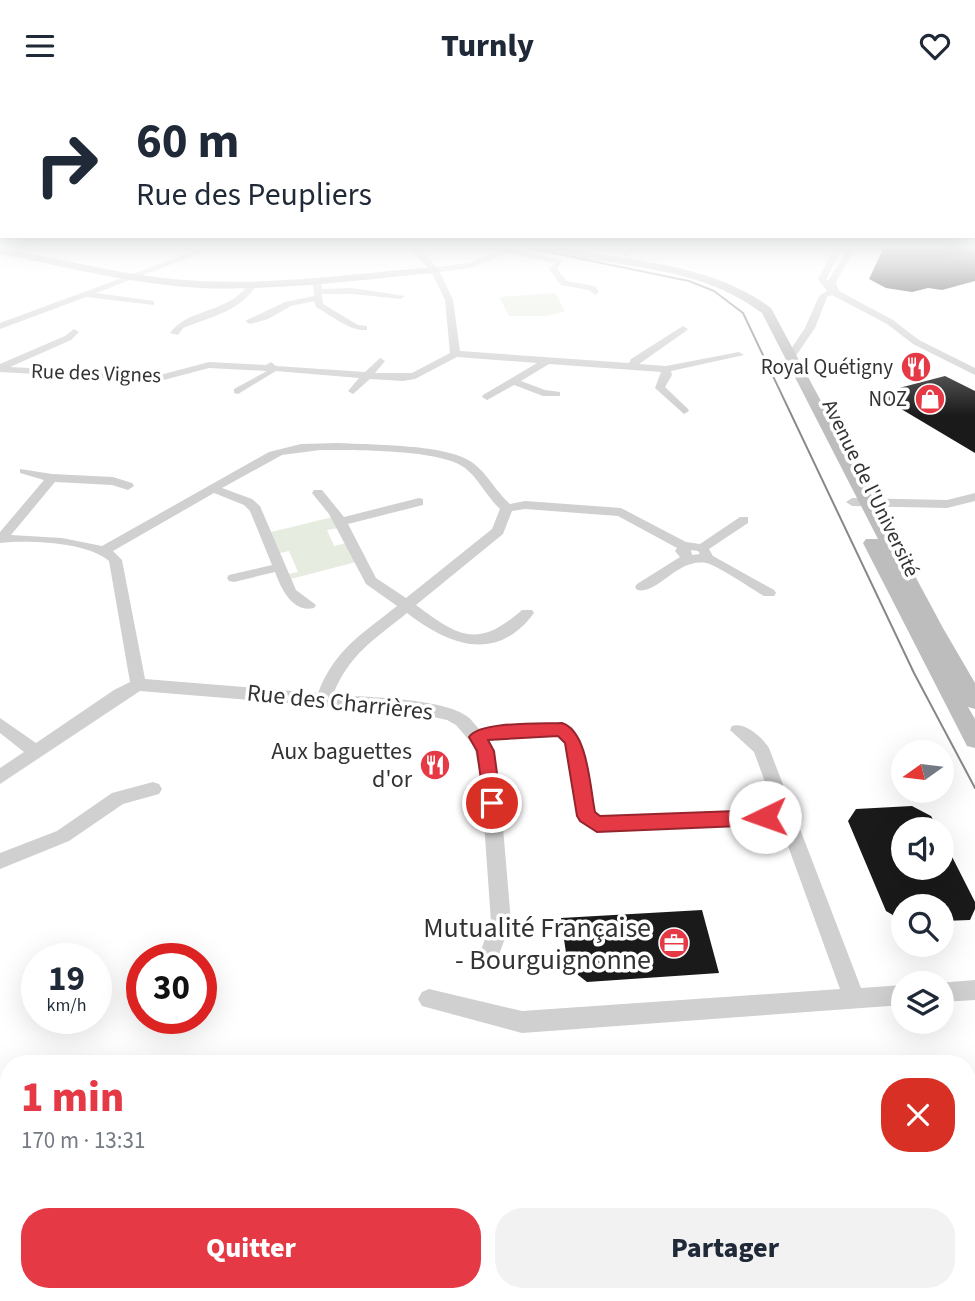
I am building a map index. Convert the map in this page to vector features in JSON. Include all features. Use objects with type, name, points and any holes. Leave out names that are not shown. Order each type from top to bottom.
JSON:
[{"type":"main road","name":"Avenue de l'Université","points":[[749,303],[760,313],[860,502],[975,701]]},
{"type":"main road","name":"Avenue de l'Université","points":[[759,303],[767,311],[792,355],[931,660],[975,740]]},
{"type":"street","points":[[0,325],[59,303]]},
{"type":"street","points":[[175,333],[180,326],[232,303]]},
{"type":"street","points":[[250,321],[260,320],[290,303]]},
{"type":"street","points":[[321,303],[323,308],[356,327],[364,328]]},
{"type":"street","points":[[449,303],[455,354],[550,358],[666,369],[739,355]]},
{"type":"street","points":[[792,355],[824,303]]},
{"type":"street","points":[[857,303],[890,322],[916,342],[972,371]]},
{"type":"street","points":[[634,367],[634,361],[683,329]]},
{"type":"street","name":"Rue des Vignes","points":[[0,369],[68,338],[74,332]]},
{"type":"street","name":"Rue des Vignes","points":[[0,369],[160,378],[209,364],[271,364],[368,376],[412,377],[455,354]]},
{"type":"street","points":[[486,397],[550,358]]},
{"type":"street","points":[[353,391],[380,361]]},
{"type":"street","points":[[238,391],[267,375],[271,364]]},
{"type":"street","points":[[666,369],[667,375],[660,383],[660,388],[684,411]]},
{"type":"street","points":[[513,381],[543,393],[556,394]]},
{"type":"street","points":[[106,550],[277,453],[302,447],[436,453],[469,465],[495,499],[507,508],[525,505],[621,512],[686,552],[704,552],[769,593]]},
{"type":"street","points":[[24,471],[52,478],[113,481],[128,486]]},
{"type":"street","points":[[1,538],[52,478]]},
{"type":"street","points":[[214,489],[248,502],[257,509],[290,593],[309,605]]},
{"type":"street","points":[[318,493],[332,506],[372,582],[420,617],[470,642],[489,640],[514,628],[527,613]]},
{"type":"street","points":[[860,502],[947,504],[975,497]]},
{"type":"street","points":[[341,522],[419,502]]},
{"type":"street","points":[[324,698],[341,660],[491,538],[503,523],[507,508]]},
{"type":"street","points":[[704,552],[744,520]]},
{"type":"street","points":[[0,777],[120,694],[138,685],[115,560],[106,550],[85,545],[1,538]]},
{"type":"street","points":[[642,587],[686,552]]},
{"type":"street","points":[[234,578],[279,567]]},
{"type":"street","name":"Rue des Charrières","points":[[138,685],[324,698],[436,711],[462,721],[478,737]]},
{"type":"street","points":[[0,724],[36,752]]},
{"type":"street","points":[[490,953],[501,922],[489,772],[485,751],[478,737],[486,733],[557,729],[566,731],[573,741],[586,816],[597,824],[786,816]]},
{"type":"street","points":[[738,730],[761,748],[854,998]]},
{"type":"street","points":[[0,862],[63,836],[118,798],[153,789]]},
{"type":"street","points":[[954,991],[975,990]]},
{"type":"street","points":[[429,999],[522,1022],[891,996]]},
{"type":"shaded area","points":[[502,303],[561,303],[565,311],[547,316],[509,316]]},
{"type":"shaded area","points":[[333,517],[338,528],[327,530],[334,546],[346,543],[356,562],[291,579],[289,574],[298,572],[289,551],[280,553],[271,532]]},
{"type":"building","name":"NOZ","points":[[945,376],[975,391],[975,453],[876,394]]},
{"type":"building","points":[[912,806],[931,816],[891,817],[891,880],[954,880],[954,861],[975,902],[970,920],[954,921],[954,894],[891,894],[891,914],[886,911],[848,821],[856,809]]},
{"type":"building","points":[[702,910],[719,973],[587,982],[568,967],[561,918]]},
{"type":"tram line","points":[[730,303],[743,313],[914,673],[975,788]]},
{"type":"place","name":"Royal Quétigny","points":[[916,367]]},
{"type":"place","name":"NOZ","points":[[930,399]]},
{"type":"place","name":"Aux baguettes d'or","points":[[435,765]]},
{"type":"place","name":"Mutualité Française - Bourguignonne","points":[[674,943]]},
{"type":"route","points":[[492,803],[488,765],[478,737],[486,733],[562,729],[573,741],[584,809],[590,821],[604,825],[765,817]]}]
